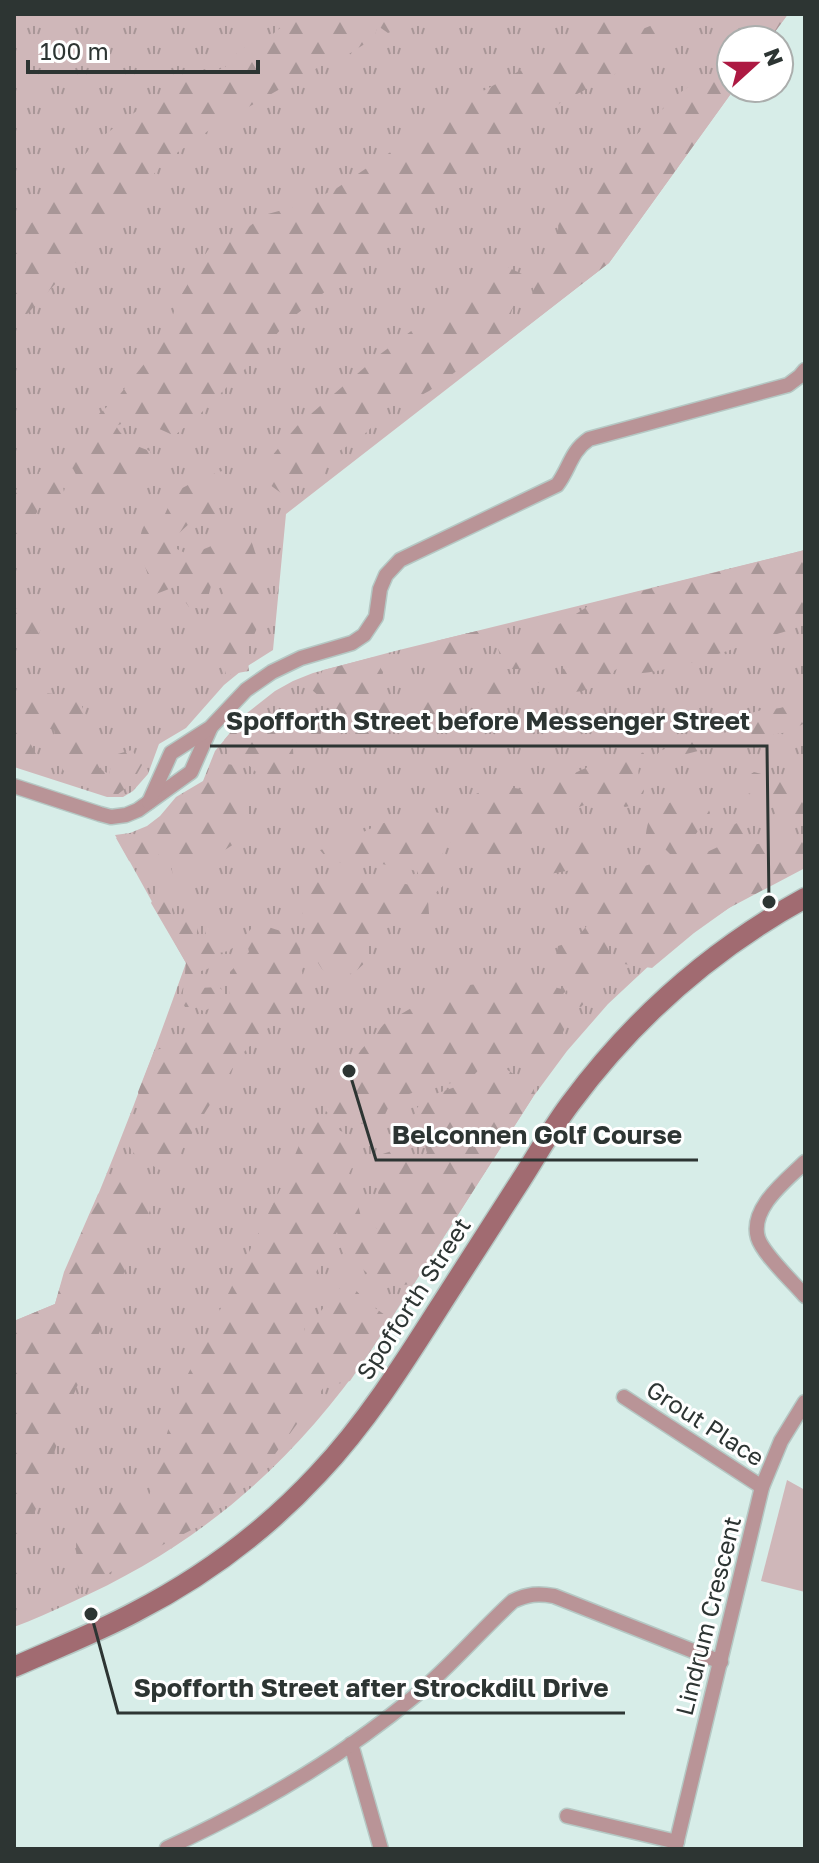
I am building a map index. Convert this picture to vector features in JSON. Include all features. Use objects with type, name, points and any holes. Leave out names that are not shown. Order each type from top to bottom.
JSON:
[{"type":"main road","name":"Spofforth Street","points":[[14,1667],[135,1613],[209,1567],[276,1516],[347,1441],[390,1385],[569,1105],[605,1061],[643,1019],[687,978],[731,944],[805,898]]},
{"type":"street","points":[[149,802],[171,753],[210,728],[234,701],[272,672],[301,658],[352,643],[364,635],[376,617],[380,589],[386,575],[400,560],[557,485],[573,453],[589,439],[788,385],[805,370]]},
{"type":"street","points":[[14,786],[111,817],[126,815],[138,810],[191,772],[210,728]]},
{"type":"street","points":[[805,1162],[765,1204],[758,1217],[757,1228],[765,1250],[805,1296]]},
{"type":"street","name":"Grout Place","points":[[624,1397],[762,1487]]},
{"type":"street","name":"Lindrum Crescent","points":[[676,1846],[762,1487],[781,1441],[805,1402]]},
{"type":"street","points":[[167,1848],[231,1818],[309,1774],[417,1694],[504,1608],[523,1596],[538,1593],[554,1596],[721,1662]]},
{"type":"street","points":[[351,1744],[381,1849]]},
{"type":"street","points":[[567,1816],[676,1846]]},
{"type":"green space","points":[[14,14],[788,14],[781,24],[715,24],[715,104],[723,104],[609,263],[286,514],[273,650],[224,685],[186,728],[159,744],[148,774],[133,791],[123,797],[107,797],[14,767]]},
{"type":"green space","points":[[298,14],[433,14],[388,33],[378,26],[374,38],[341,59],[325,59],[317,68],[215,126],[164,162],[117,218],[14,328],[14,245],[95,142],[202,68],[212,73],[225,67],[241,49],[269,37]]},
{"type":"green space","points":[[754,14],[788,14],[781,24],[743,24]]},
{"type":"green space","points":[[605,20],[621,22],[635,32],[650,26],[670,25],[680,34],[653,54],[560,103],[405,223],[288,321],[255,359],[174,436],[138,423],[116,426],[130,442],[150,451],[153,461],[138,484],[117,495],[89,499],[68,464],[63,485],[69,506],[57,511],[41,504],[36,514],[42,532],[14,548],[14,491],[32,480],[45,464],[58,460],[77,444],[92,447],[92,420],[117,398],[168,334],[176,304],[208,250],[241,233],[264,215],[301,205],[334,190],[474,96],[570,42],[582,23]]},
{"type":"green space","points":[[715,73],[715,104],[723,104],[609,263],[481,362],[458,370],[412,400],[380,396],[370,404],[372,427],[358,440],[327,458],[324,478],[301,480],[281,493],[266,482],[261,469],[297,426],[379,355],[422,323],[440,316],[480,278],[491,259],[524,275],[510,316],[522,319],[530,309],[537,266],[558,232],[559,204],[591,180],[678,94],[703,77]]},
{"type":"green space","points":[[225,470],[222,496],[212,526],[192,521],[176,536],[175,548],[189,555],[232,534],[249,534],[264,579],[258,626],[247,651],[249,671],[226,675],[213,622],[225,596],[218,581],[211,586],[205,609],[189,607],[181,596],[179,582],[156,594],[141,547],[142,529],[153,518],[165,514],[175,492]]},
{"type":"green space","points":[[805,550],[805,858],[668,948],[608,1004],[567,1051],[533,1097],[370,1352],[307,1432],[274,1467],[200,1529],[160,1556],[116,1581],[14,1627],[14,1321],[55,1304],[69,1262],[133,1108],[186,963],[115,835],[147,826],[176,797],[203,781],[215,751],[247,713],[293,681],[395,651]]},
{"type":"green space","points":[[805,550],[805,623],[797,621],[787,631],[672,668],[632,674],[622,665],[614,671],[610,682],[561,694],[556,686],[563,669],[581,656],[559,660],[549,681],[538,683],[532,661],[526,662],[520,669],[503,669],[498,648],[502,643],[517,636],[547,630],[593,603]]},
{"type":"green space","points":[[21,605],[38,609],[42,628],[36,638],[14,638],[14,610]]},
{"type":"green space","points":[[477,631],[484,640],[479,656],[456,665],[431,666],[430,651],[436,641]]},
{"type":"green space","points":[[374,657],[383,672],[380,697],[395,699],[387,729],[355,740],[347,731],[341,712],[312,690],[323,670]]},
{"type":"green space","points":[[502,675],[510,692],[506,706],[488,710],[479,707],[477,688],[485,676]]},
{"type":"green space","points":[[451,681],[463,700],[457,718],[423,732],[406,707],[424,686]]},
{"type":"green space","points":[[42,693],[78,696],[85,714],[82,728],[100,769],[109,774],[114,755],[132,750],[142,765],[132,783],[117,795],[76,781],[63,770],[54,730],[34,724],[26,735],[39,760],[26,765],[14,762],[14,710]]},
{"type":"green space","points":[[805,701],[805,723],[788,732],[663,760],[655,757],[667,748],[671,739],[690,742],[707,740],[725,733],[739,718]]},
{"type":"green space","points":[[247,713],[268,720],[278,740],[293,749],[294,768],[289,777],[265,776],[255,771],[239,754],[229,757],[224,740]]},
{"type":"green space","points":[[321,714],[330,717],[334,728],[322,727],[320,737],[307,747],[297,743],[291,730],[304,717]]},
{"type":"green space","points":[[635,751],[644,753],[638,772],[644,791],[640,804],[625,807],[607,796],[546,820],[527,824],[513,850],[499,863],[481,860],[465,845],[445,841],[440,870],[446,883],[428,900],[429,914],[422,923],[406,918],[389,921],[384,932],[370,938],[367,945],[370,958],[354,973],[335,977],[325,972],[319,964],[306,930],[300,885],[317,882],[336,886],[382,880],[429,888],[421,881],[417,871],[382,864],[330,862],[320,850],[380,824],[426,811],[461,819],[461,805],[494,785],[521,789],[544,787],[588,767]]},
{"type":"green space","points":[[217,763],[235,765],[240,773],[237,791],[244,798],[251,821],[239,838],[219,852],[190,856],[186,865],[187,874],[180,879],[173,878],[170,854],[152,854],[136,864],[129,861],[116,838],[128,839],[154,828],[178,802],[200,788]]},
{"type":"green space","points":[[754,772],[779,779],[787,790],[805,781],[805,819],[787,826],[777,815],[776,807],[748,793],[741,780]]},
{"type":"green space","points":[[683,797],[704,797],[710,813],[696,834],[707,852],[720,846],[724,829],[737,823],[743,826],[748,845],[787,841],[805,834],[805,868],[729,908],[652,968],[624,964],[614,939],[605,937],[614,968],[581,1007],[570,1004],[567,990],[560,997],[566,1024],[554,1058],[533,1064],[522,1052],[508,1061],[485,1063],[474,1075],[457,1082],[404,1096],[389,1106],[381,1123],[356,1124],[344,1114],[336,1121],[323,1108],[361,1050],[384,1024],[420,1003],[461,986],[533,977],[562,989],[568,980],[553,971],[558,946],[574,941],[590,922],[579,900],[569,891],[582,877],[577,869],[550,874],[539,860],[551,847],[565,845],[590,833],[599,852],[590,873],[608,882],[635,869],[673,857],[665,849],[645,845],[646,834],[650,818],[659,808]]},
{"type":"green space","points":[[159,886],[167,887],[174,898],[172,910],[175,924],[181,926],[187,920],[181,904],[183,898],[189,897],[198,915],[197,942],[206,934],[202,917],[208,916],[214,918],[221,941],[230,941],[234,947],[215,954],[212,966],[201,971],[199,988],[219,987],[225,993],[223,1002],[204,1011],[194,1003],[185,1007],[182,1001],[186,963],[151,903]]},
{"type":"green space","points":[[256,923],[299,937],[304,992],[240,1056],[167,1174],[136,1156],[125,1141],[142,1107],[138,1092],[154,1051],[190,1038],[229,999],[230,972],[249,952],[245,936]]},
{"type":"green space","points":[[506,1069],[534,1088],[533,1097],[414,1284],[389,1286],[366,1272],[342,1251],[337,1232],[312,1280],[304,1332],[346,1280],[368,1303],[385,1315],[383,1332],[350,1381],[324,1387],[267,1465],[199,1526],[78,1589],[76,1544],[84,1523],[110,1503],[149,1496],[179,1392],[281,1188],[311,1117],[345,1133],[358,1157],[344,1182],[356,1197],[361,1217],[379,1230],[374,1157],[400,1148],[411,1167],[427,1153],[415,1111],[424,1098]]},
{"type":"green space","points":[[129,1174],[153,1203],[71,1401],[30,1527],[14,1594],[14,1321],[55,1304],[64,1272],[98,1194]]},
{"type":"green space","points":[[787,1480],[805,1490],[805,1592],[761,1581]]},
{"type":"place","name":"Spofforth Street before Messenger Street","points":[[769,902]]},
{"type":"place","name":"Belconnen Golf Course","points":[[349,1071]]},
{"type":"place","name":"Spofforth Street after Strockdill Drive","points":[[91,1614]]}]
